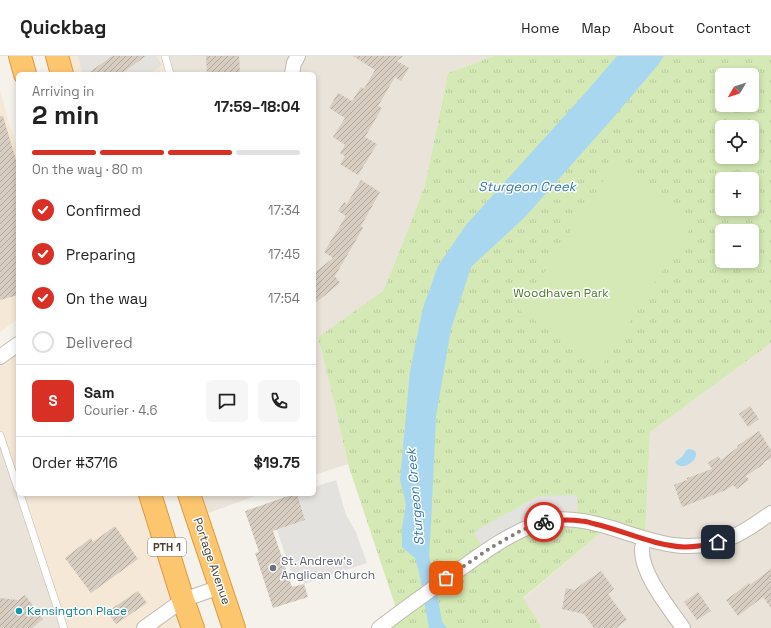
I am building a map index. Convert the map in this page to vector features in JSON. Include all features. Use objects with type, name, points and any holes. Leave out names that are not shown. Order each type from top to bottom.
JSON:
[{"type":"highway","points":[[20,56],[24,72]]},
{"type":"highway","points":[[57,56],[61,72]]},
{"type":"highway","name":"PTH 1","points":[[151,496],[183,600],[194,628]]},
{"type":"highway","name":"Portage Avenue","points":[[190,496],[234,628]]},
{"type":"street","points":[[292,72],[294,63],[298,56]]},
{"type":"street","points":[[0,357],[16,345]]},
{"type":"street","points":[[379,628],[492,547],[522,530],[542,522],[554,520],[581,521],[609,527],[667,545],[696,547],[718,542],[738,534],[771,513]]},
{"type":"street","points":[[645,539],[642,549],[644,564],[648,574],[660,595],[683,628]]},
{"type":"street","points":[[144,628],[183,600],[220,586]]},
{"type":"lane","points":[[165,56],[169,72]]},
{"type":"lane","points":[[0,435],[16,483]]},
{"type":"lane","points":[[21,496],[64,628]]},
{"type":"shaded area","points":[[57,56],[165,56],[169,72],[61,72]]},
{"type":"shaded area","points":[[78,56],[112,56],[90,72],[82,72]]},
{"type":"shaded area","points":[[146,56],[156,56],[162,65],[153,72],[124,72]]},
{"type":"shaded area","points":[[165,56],[494,56],[448,73],[425,185],[383,291],[318,337],[348,464],[316,474],[316,72],[169,72]]},
{"type":"shaded area","points":[[0,91],[16,146],[16,320],[0,332]]},
{"type":"shaded area","points":[[771,343],[771,628],[542,628],[523,599],[609,527],[645,539],[650,432]]},
{"type":"shaded area","points":[[16,345],[16,483],[0,435],[0,357]]},
{"type":"shaded area","points":[[0,435],[16,483],[16,496],[20,496],[64,628],[0,628]]},
{"type":"shaded area","points":[[336,480],[346,515],[356,532],[367,563],[304,584],[300,573],[292,575],[277,530],[305,520],[298,496],[316,496],[316,486]]},
{"type":"shaded area","points":[[577,495],[578,516],[483,549],[474,532],[538,496]]},
{"type":"shaded area","points":[[21,496],[151,496],[193,628],[64,628]]},
{"type":"shaded area","points":[[190,496],[255,496],[197,517]]},
{"type":"green space","name":"Woodhaven Park","points":[[494,56],[771,56],[771,343],[650,432],[645,539],[608,527],[523,598],[542,628],[379,628],[398,614],[348,464],[318,337],[383,291],[425,185],[448,73]]},
{"type":"green space","points":[[613,165],[696,219],[603,364],[520,311]]},
{"type":"water","name":"Sturgeon Creek","points":[[617,56],[664,56],[613,118],[525,217],[471,267],[451,329],[436,416],[429,556],[442,622],[447,628],[429,628],[415,558],[402,547],[402,528],[406,504],[400,480],[410,371],[423,308],[438,266],[466,225]]},
{"type":"water","points":[[688,449],[694,450],[696,453],[693,461],[684,466],[679,466],[675,462],[682,457]]},
{"type":"building","points":[[112,56],[146,56],[124,72],[90,72]]},
{"type":"building","points":[[206,56],[239,56],[240,72],[207,72]]},
{"type":"building","points":[[353,56],[403,56],[397,61],[409,68],[401,81],[395,77],[378,106],[382,108],[365,137],[377,144],[358,175],[340,164],[345,156],[340,153],[345,145],[333,137],[345,118],[329,108],[338,93],[352,101],[361,87],[364,89],[375,70]]},
{"type":"building","points":[[0,116],[3,116],[16,160],[16,296],[0,300]]},
{"type":"building","points":[[361,180],[380,192],[361,226],[363,228],[335,276],[340,283],[316,302],[316,271],[333,258],[324,252],[346,216],[338,211],[344,202],[347,204]]},
{"type":"building","points":[[750,406],[759,419],[748,427],[739,414]]},
{"type":"building","points":[[759,431],[771,450],[771,458],[746,476],[749,480],[737,489],[733,485],[726,490],[682,507],[674,485],[687,480],[687,478],[712,469],[708,463],[718,456],[721,460],[738,447],[737,446]]},
{"type":"building","points":[[288,496],[298,496],[305,520],[273,531],[292,587],[304,584],[308,597],[273,608],[255,553],[259,552],[245,511]]},
{"type":"building","points":[[115,526],[138,559],[91,593],[65,558],[91,538],[93,542]]},
{"type":"building","points":[[771,569],[771,608],[763,597],[738,616],[726,600],[749,583],[750,585]]},
{"type":"building","points":[[601,571],[614,589],[608,594],[627,620],[616,628],[594,628],[584,614],[562,609],[566,588],[574,590]]},
{"type":"building","points":[[138,591],[147,603],[116,624],[107,612]]},
{"type":"building","points":[[698,592],[711,611],[697,620],[684,602]]},
{"type":"building","name":"Kensington Place","points":[[25,595],[43,619],[32,628],[0,628],[0,598],[18,600]]},
{"type":"way so far","points":[[446,578],[492,547],[522,530],[544,522]]},
{"type":"place","name":"St. Andrew's Anglican Church","points":[[273,568]]},
{"type":"place","name":"Kensington Place","points":[[19,611]]},
{"type":"route","points":[[544,522],[554,520],[581,521],[609,527],[667,545],[684,547],[696,547],[718,542]]}]
